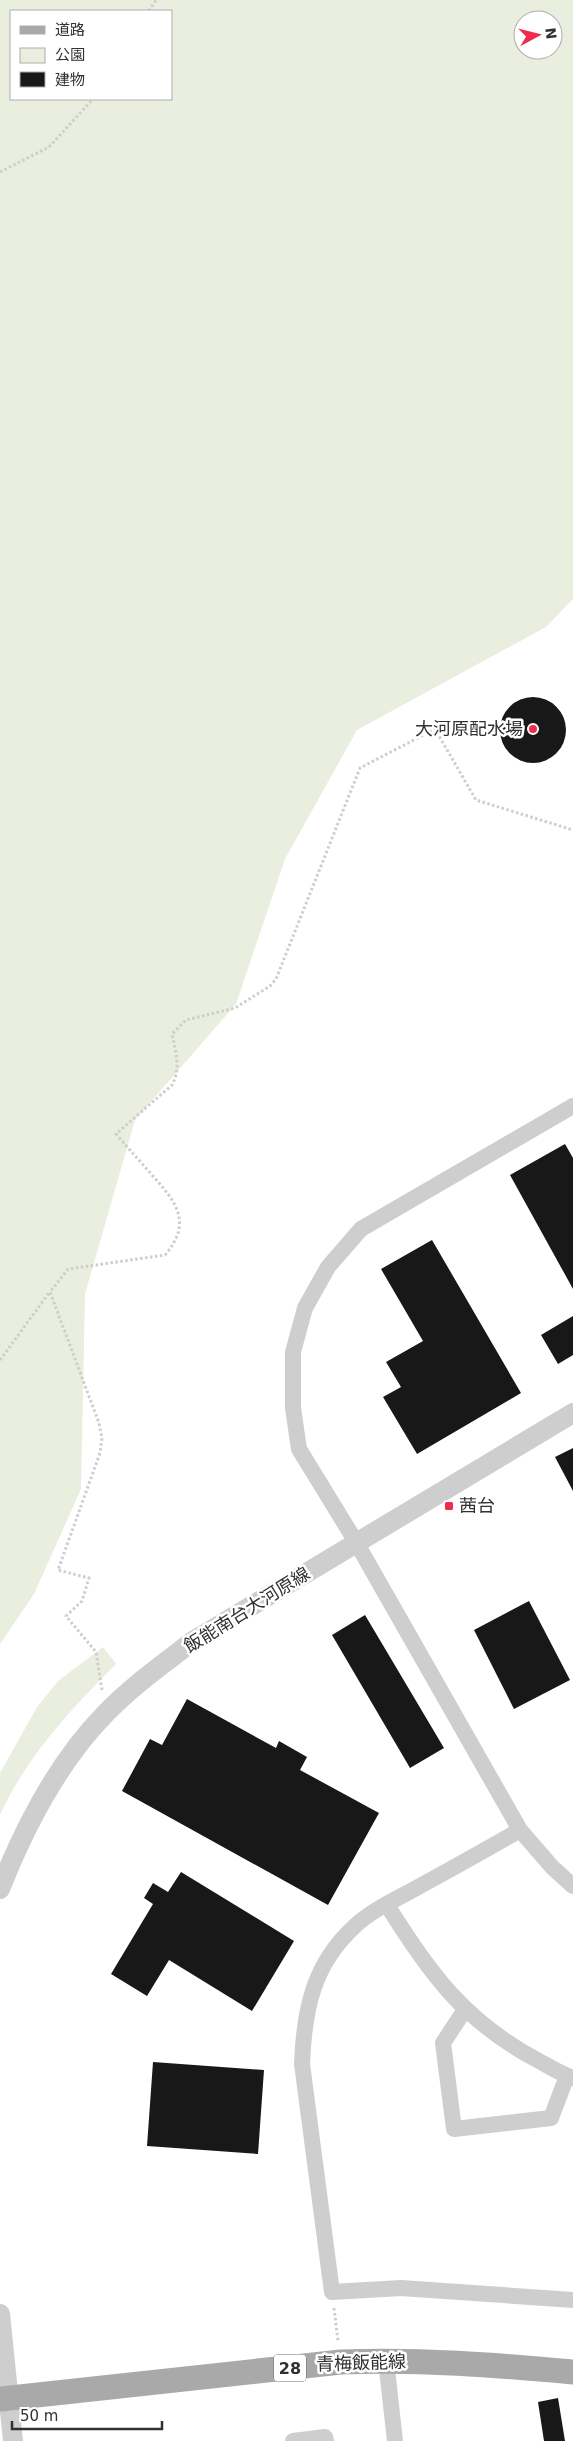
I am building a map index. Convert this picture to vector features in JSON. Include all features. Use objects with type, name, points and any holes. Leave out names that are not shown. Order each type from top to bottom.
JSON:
[{"type":"main road","name":"青梅飯能線","points":[[4,2398],[341,2362],[386,2360],[464,2363],[573,2372]]},
{"type":"street","points":[[573,1106],[361,1229],[328,1267],[305,1308],[293,1352],[292,1408],[299,1449],[356,1542],[520,1830],[552,1867],[573,1886]]},
{"type":"street","name":"飯能南台大河原線","points":[[0,1889],[27,1825],[50,1787],[79,1746],[105,1714],[144,1679],[194,1641],[573,1413]]},
{"type":"street","points":[[520,1830],[387,1904],[356,1925],[335,1947],[321,1971],[308,2001],[303,2030],[302,2064],[332,2292],[401,2288],[573,2300]]},
{"type":"street","points":[[387,1904],[418,1956],[464,2011],[516,2049],[570,2077],[551,2118],[454,2130],[442,2043],[464,2011]]},
{"type":"street","points":[[0,2314],[4,2398],[13,2441]]},
{"type":"street","points":[[386,2360],[396,2441]]},
{"type":"street","points":[[293,2441],[326,2437],[326,2441]]},
{"type":"path","points":[[0,172],[49,147],[92,100]]},
{"type":"path","points":[[0,1360],[68,1269],[165,1255],[176,1242],[180,1221],[173,1198],[116,1134],[172,1085],[177,1075],[178,1064],[172,1034],[186,1020],[235,1008],[270,986],[276,979],[360,768],[435,729],[476,800],[573,830]]},
{"type":"path","points":[[50,1292],[99,1422],[102,1438],[100,1453],[58,1570],[88,1578],[82,1601],[66,1616],[96,1652],[105,1714]]},
{"type":"path","points":[[332,2292],[341,2362]]},
{"type":"green space","points":[[0,0],[573,0],[573,599],[546,627],[357,730],[285,859],[236,1004],[135,1120],[85,1294],[81,1489],[34,1594],[0,1644]]},
{"type":"green space","points":[[103,1647],[116,1664],[66,1716],[36,1754],[23,1773],[0,1815],[0,1773],[37,1707],[58,1681]]},
{"type":"building","name":"大河原配水場","points":[[539,697],[557,706],[564,717],[566,730],[564,743],[557,754],[546,761],[527,763],[509,754],[502,743],[500,724],[509,706],[520,699]]},
{"type":"building","points":[[565,1144],[573,1158],[573,1289],[510,1175]]},
{"type":"building","points":[[432,1240],[521,1393],[417,1454],[383,1397],[401,1387],[386,1362],[423,1341],[381,1269]]},
{"type":"building","points":[[573,1316],[573,1355],[558,1364],[541,1335]]},
{"type":"building","points":[[573,1448],[573,1491],[555,1457]]},
{"type":"building","points":[[529,1601],[570,1680],[514,1709],[474,1630]]},
{"type":"building","points":[[365,1615],[444,1748],[410,1768],[332,1635]]},
{"type":"building","points":[[187,1699],[276,1748],[279,1741],[307,1757],[300,1770],[379,1813],[328,1905],[122,1791],[150,1739],[162,1745]]},
{"type":"building","points":[[181,1872],[294,1941],[252,2011],[169,1960],[147,1996],[111,1974],[153,1904],[144,1898],[153,1883],[168,1892]]},
{"type":"building","points":[[153,2062],[264,2070],[258,2154],[147,2146]]},
{"type":"building","points":[[558,2398],[565,2441],[544,2441],[538,2402]]},
{"type":"place","name":"大河原配水場","points":[[533,729]]},
{"type":"place","name":"茜台","points":[[449,1506]]}]
